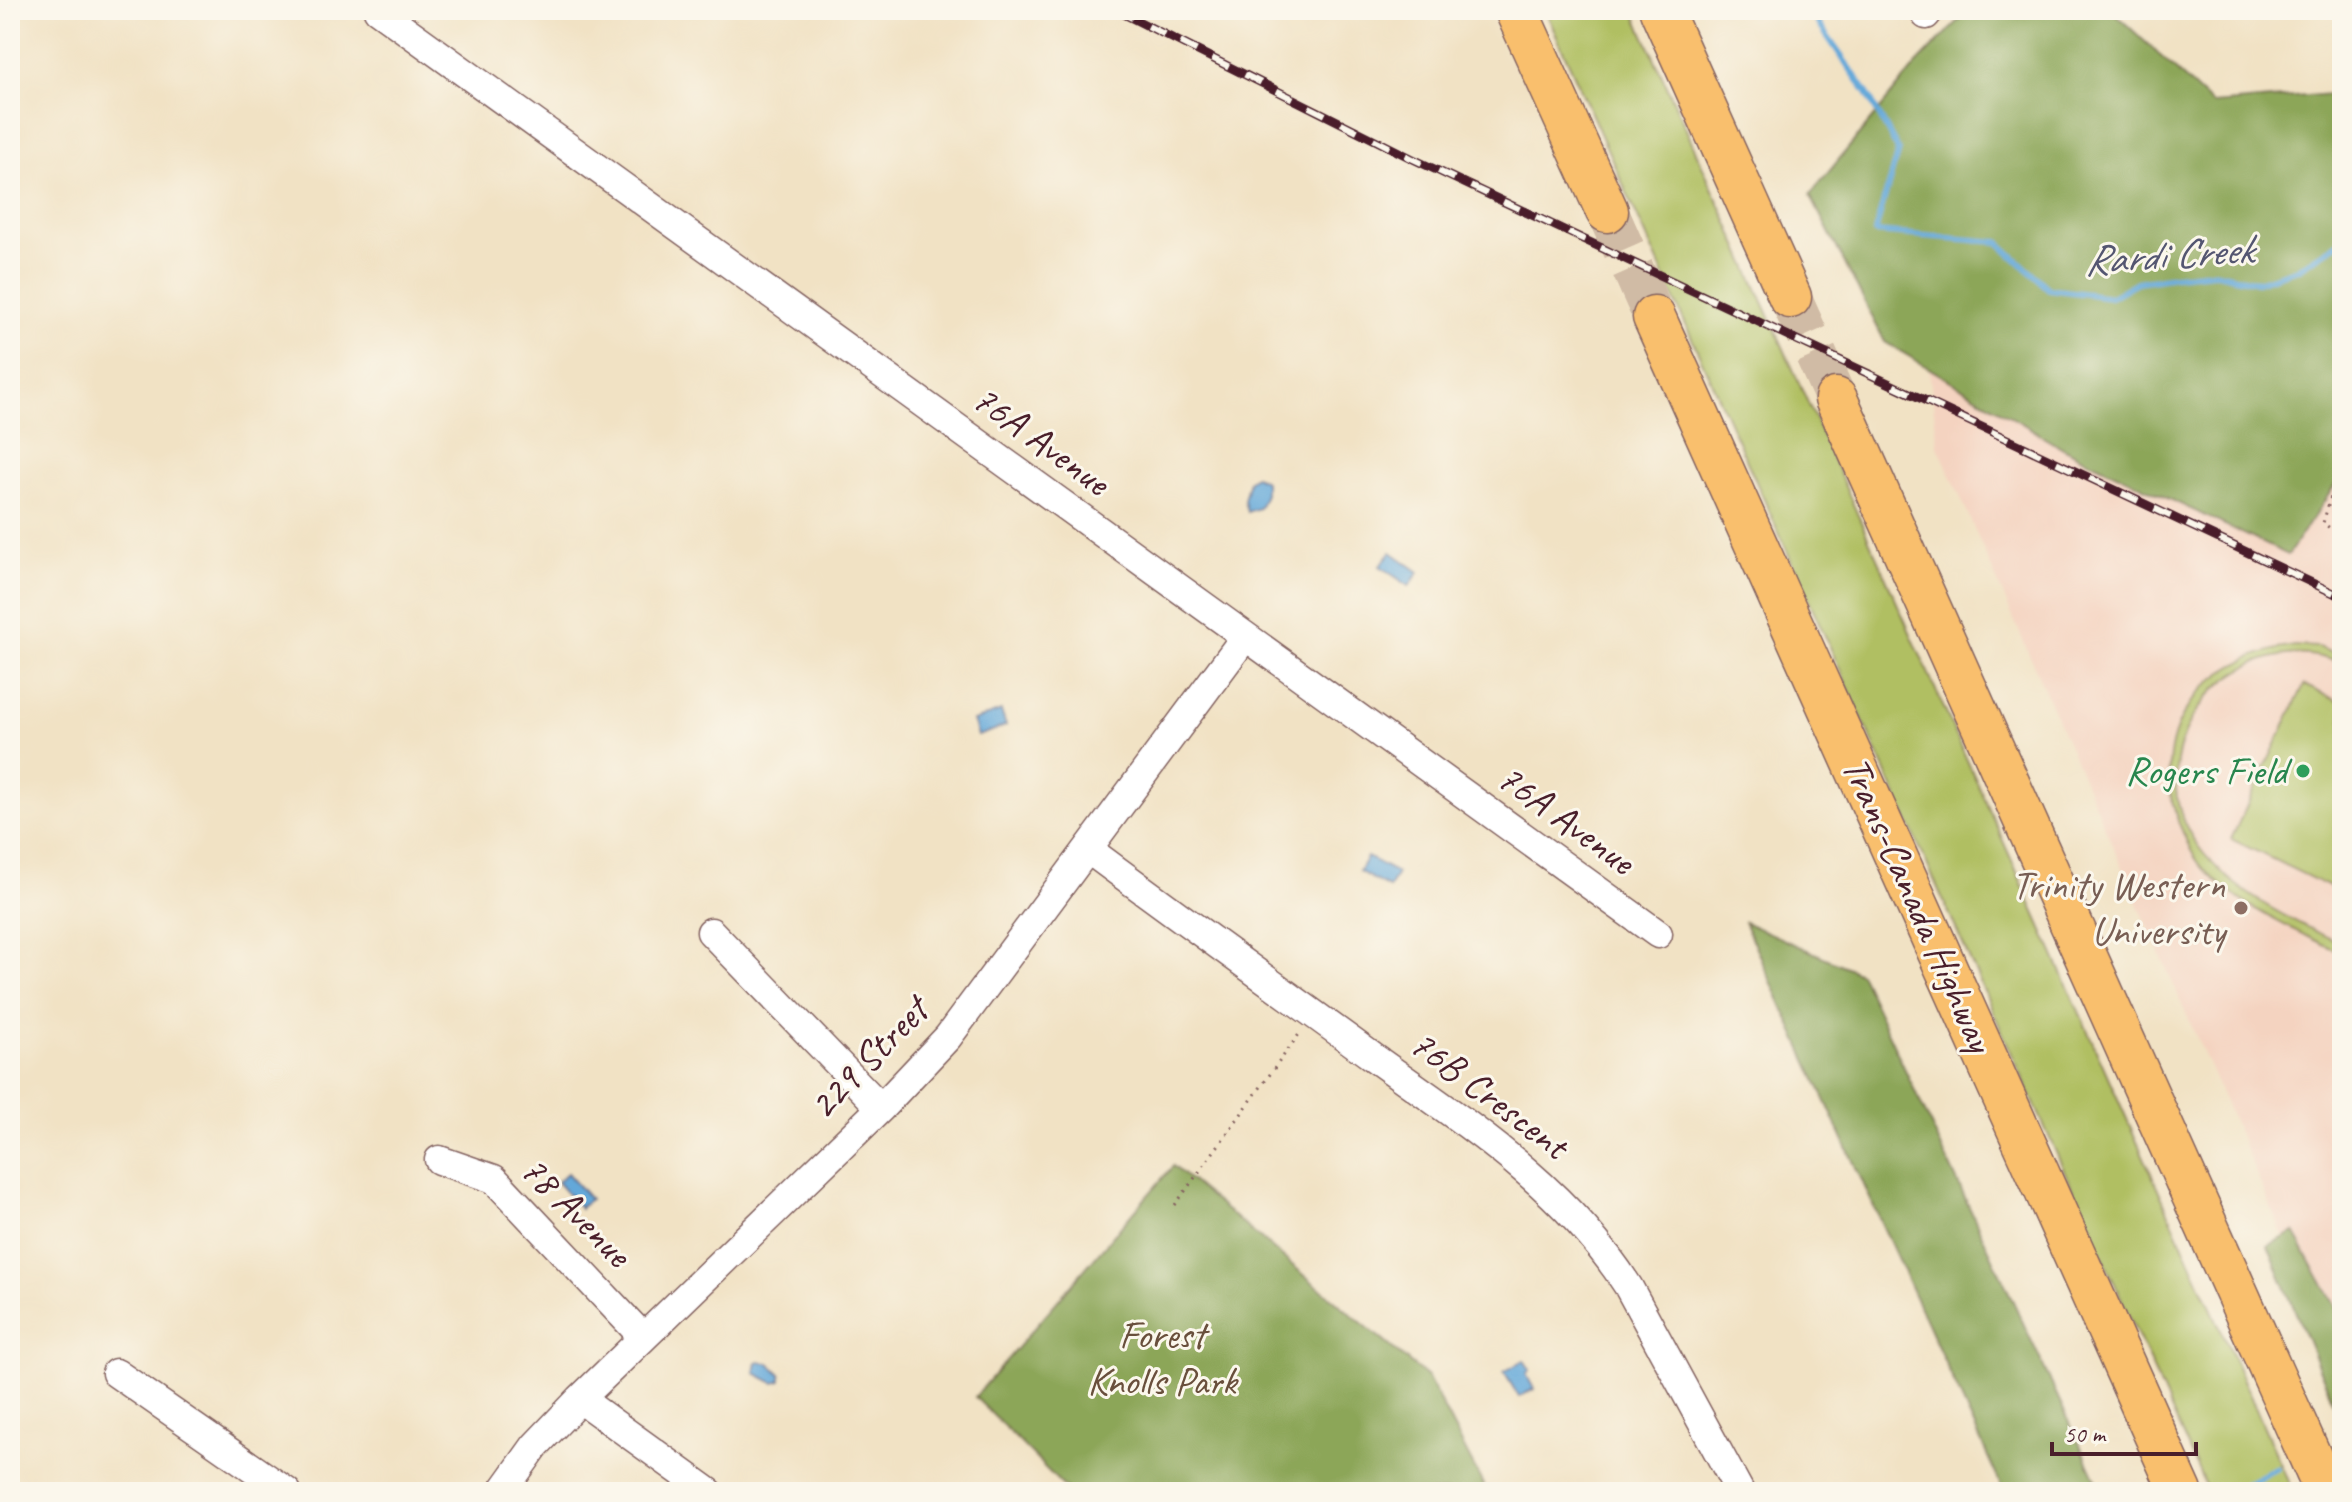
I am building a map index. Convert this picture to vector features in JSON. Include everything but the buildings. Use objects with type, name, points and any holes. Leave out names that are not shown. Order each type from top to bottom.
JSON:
[{"type":"highway","points":[[1516,10],[1607,211]]},
{"type":"highway","points":[[1661,10],[1790,297]]},
{"type":"highway","name":"Trans-Canada Highway","points":[[1654,317],[2181,1492]]},
{"type":"highway","points":[[1836,399],[2326,1492]]},
{"type":"street","name":"76A Avenue","points":[[378,10],[1658,934]]},
{"type":"street","name":"229 Street","points":[[502,1492],[535,1446],[580,1399],[881,1108],[948,1037],[1245,637]]},
{"type":"street","name":"76B Crescent","points":[[1089,850],[1525,1167],[1589,1230],[1628,1286],[1740,1492]]},
{"type":"street","points":[[711,932],[881,1108]]},
{"type":"street","name":"78 Avenue","points":[[439,1160],[494,1179],[643,1337]]},
{"type":"street","points":[[116,1373],[287,1492]]},
{"type":"street","points":[[580,1399],[709,1492]]},
{"type":"path","points":[[2342,459],[2323,523],[2342,537]]},
{"type":"path","points":[[1175,1205],[1315,1014]]},
{"type":"shaded area","name":"Trinity Western University","points":[[2342,141],[2342,1370],[1938,446],[1907,176]]},
{"type":"green space","points":[[1545,10],[1633,10],[2293,1492],[2208,1492]]},
{"type":"green space","points":[[1969,10],[2111,10],[2212,104],[2342,93],[2342,475],[2288,555],[2070,452],[1885,342],[1810,195],[1916,65]]},
{"type":"green space","name":"Rogers Field","points":[[2295,646],[2318,647],[2342,657],[2342,664],[2302,655],[2265,660],[2231,676],[2204,702],[2185,735],[2176,771],[2180,809],[2198,846],[2228,878],[2264,904],[2342,944],[2342,953],[2268,916],[2215,880],[2198,862],[2188,844],[2177,818],[2170,785],[2170,755],[2178,727],[2191,702],[2211,682],[2235,665],[2263,653]]},
{"type":"green space","name":"Rogers Field","points":[[2304,685],[2342,703],[2342,893],[2231,839]]},
{"type":"green space","points":[[1744,922],[1860,973],[2102,1492],[2004,1492]]},
{"type":"green space","name":"Forest Knolls Park","points":[[1173,1166],[1427,1377],[1487,1492],[1069,1492],[975,1397]]},
{"type":"green space","points":[[2294,1232],[2342,1318],[2342,1423],[2268,1246]]},
{"type":"water","points":[[1255,476],[1265,481],[1265,494],[1259,508],[1247,512],[1244,500],[1249,480]]},
{"type":"water","points":[[1391,552],[1419,572],[1409,586],[1380,566]]},
{"type":"water","points":[[1001,711],[1006,726],[978,736],[973,721]]},
{"type":"water","points":[[1367,857],[1397,873],[1389,888],[1359,871]]},
{"type":"water","points":[[567,1173],[590,1199],[580,1208],[557,1182]]},
{"type":"water","points":[[1524,1360],[1530,1370],[1526,1374],[1534,1389],[1519,1397],[1504,1372]]},
{"type":"water","points":[[757,1362],[769,1363],[781,1374],[781,1381],[774,1383],[755,1373]]},
{"type":"waterway","name":"Rardi Creek","points":[[1809,10],[1867,93],[1898,150],[1875,232],[1998,242],[2049,289],[2111,297],[2137,282],[2213,272],[2257,282],[2297,269],[2342,240]]},
{"type":"waterway","points":[[2231,1492],[2277,1468]]},
{"type":"tunnel","points":[[1607,211],[1654,317]]},
{"type":"tunnel","points":[[1790,297],[1836,399]]},
{"type":"railway","points":[[1116,10],[1411,158],[2342,597]]},
{"type":"place","name":"Rogers Field","points":[[2303,771]]},
{"type":"place","name":"Trinity Western University","points":[[2241,908]]}]
